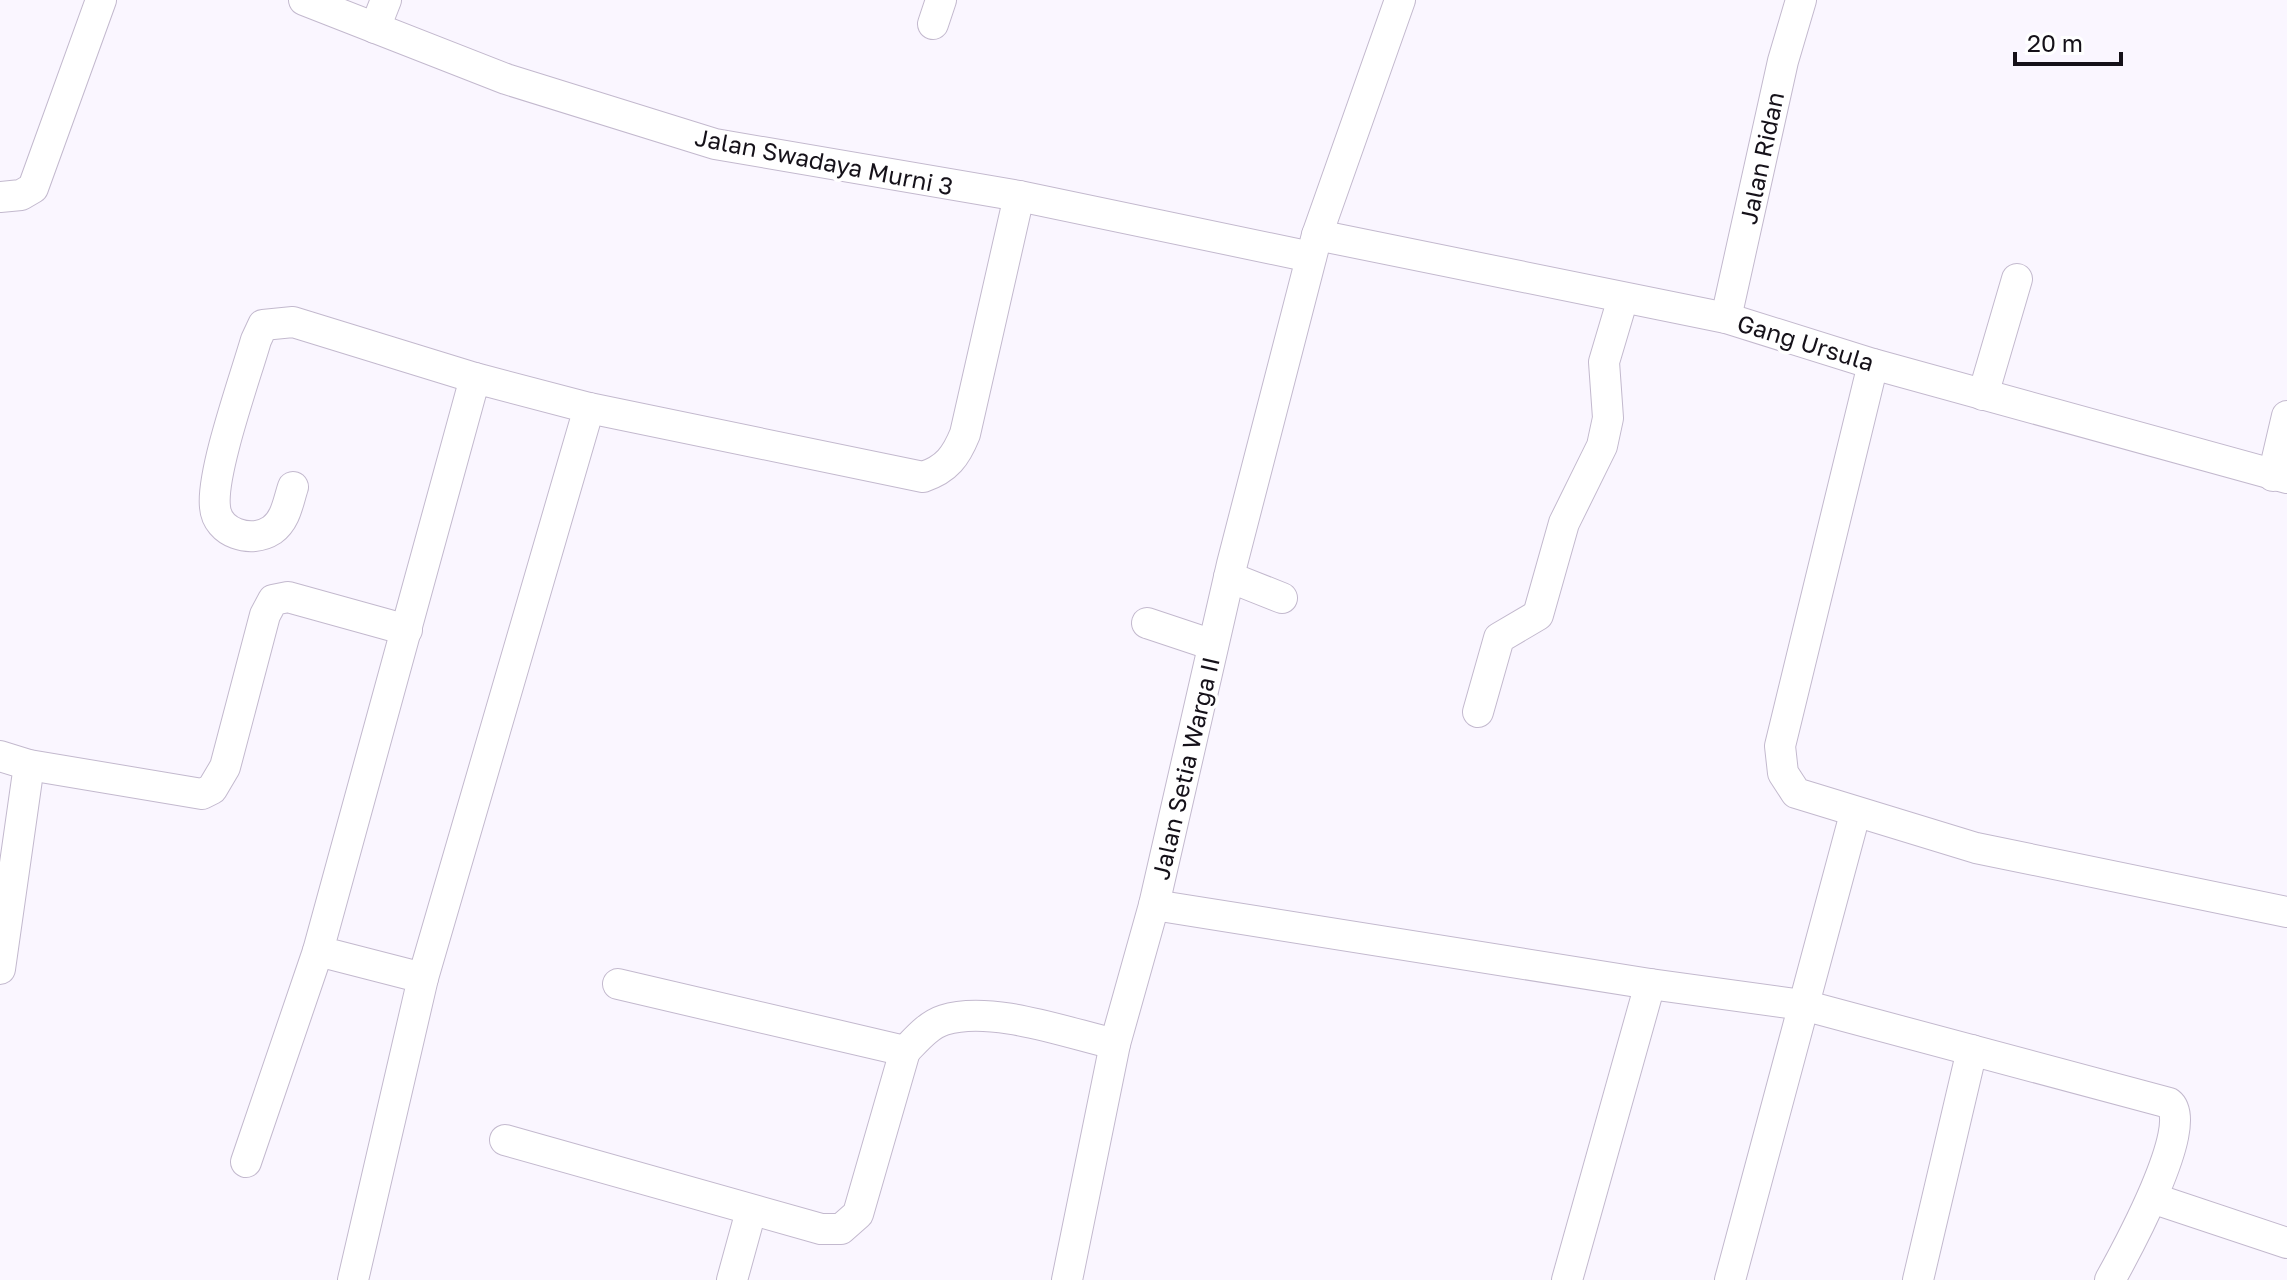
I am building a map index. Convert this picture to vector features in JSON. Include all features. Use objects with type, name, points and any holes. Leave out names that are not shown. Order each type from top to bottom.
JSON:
[{"type":"street","points":[[0,197],[21,195],[33,188],[101,0]]},
{"type":"street","name":"Jalan Swadaya Murni 3","points":[[304,0],[506,79],[715,144],[1314,246]]},
{"type":"street","points":[[375,28],[386,0]]},
{"type":"street","name":"Jalan Setia Warga II","points":[[1067,1280],[1115,1044],[1154,905],[1229,577],[1314,246],[1400,0]]},
{"type":"street","name":"Jalan Ridan","points":[[1726,318],[1783,61],[1801,0]]},
{"type":"street","points":[[293,487],[283,518],[273,529],[259,536],[234,532],[217,518],[215,489],[256,340],[263,325],[293,322],[475,378],[589,408],[923,477],[937,472],[958,451],[965,434],[1019,196]]},
{"type":"street","name":"Gang Ursula","points":[[1314,246],[1445,258],[1726,318],[1873,364],[2280,477]]},
{"type":"street","points":[[1983,395],[2017,279]]},
{"type":"street","points":[[1478,712],[1499,638],[1538,615],[1564,523],[1602,446],[1608,418],[1604,362],[1623,298]]},
{"type":"street","points":[[1873,364],[1780,746],[1783,773],[1796,793],[1855,814],[1976,848],[2287,912]]},
{"type":"street","points":[[246,1162],[318,951],[475,378]]},
{"type":"street","points":[[353,1280],[423,978],[589,408]]},
{"type":"street","points":[[2280,477],[2287,416]]},
{"type":"street","points":[[1229,577],[1282,598]]},
{"type":"street","points":[[0,756],[29,765],[202,794],[212,789],[225,767],[265,615],[273,600],[288,597],[407,630]]},
{"type":"street","points":[[1147,623],[1213,645]]},
{"type":"street","points":[[0,969],[29,765]]},
{"type":"street","points":[[1730,1280],[1855,814]]},
{"type":"street","points":[[1154,905],[1650,984],[1803,1005],[2169,1103],[2175,1107],[2174,1134],[2152,1198],[2110,1280]]},
{"type":"street","points":[[318,951],[423,978]]},
{"type":"street","points":[[618,984],[905,1051]]},
{"type":"street","points":[[1567,1280],[1650,984]]},
{"type":"street","points":[[505,1140],[751,1211],[821,1229],[841,1229],[853,1221],[865,1198],[905,1051],[921,1034],[943,1020],[975,1016],[1000,1018],[1115,1044]]},
{"type":"street","points":[[1918,1280],[1972,1050]]},
{"type":"street","points":[[2152,1198],[2287,1243]]},
{"type":"street","points":[[732,1280],[751,1211]]}]
